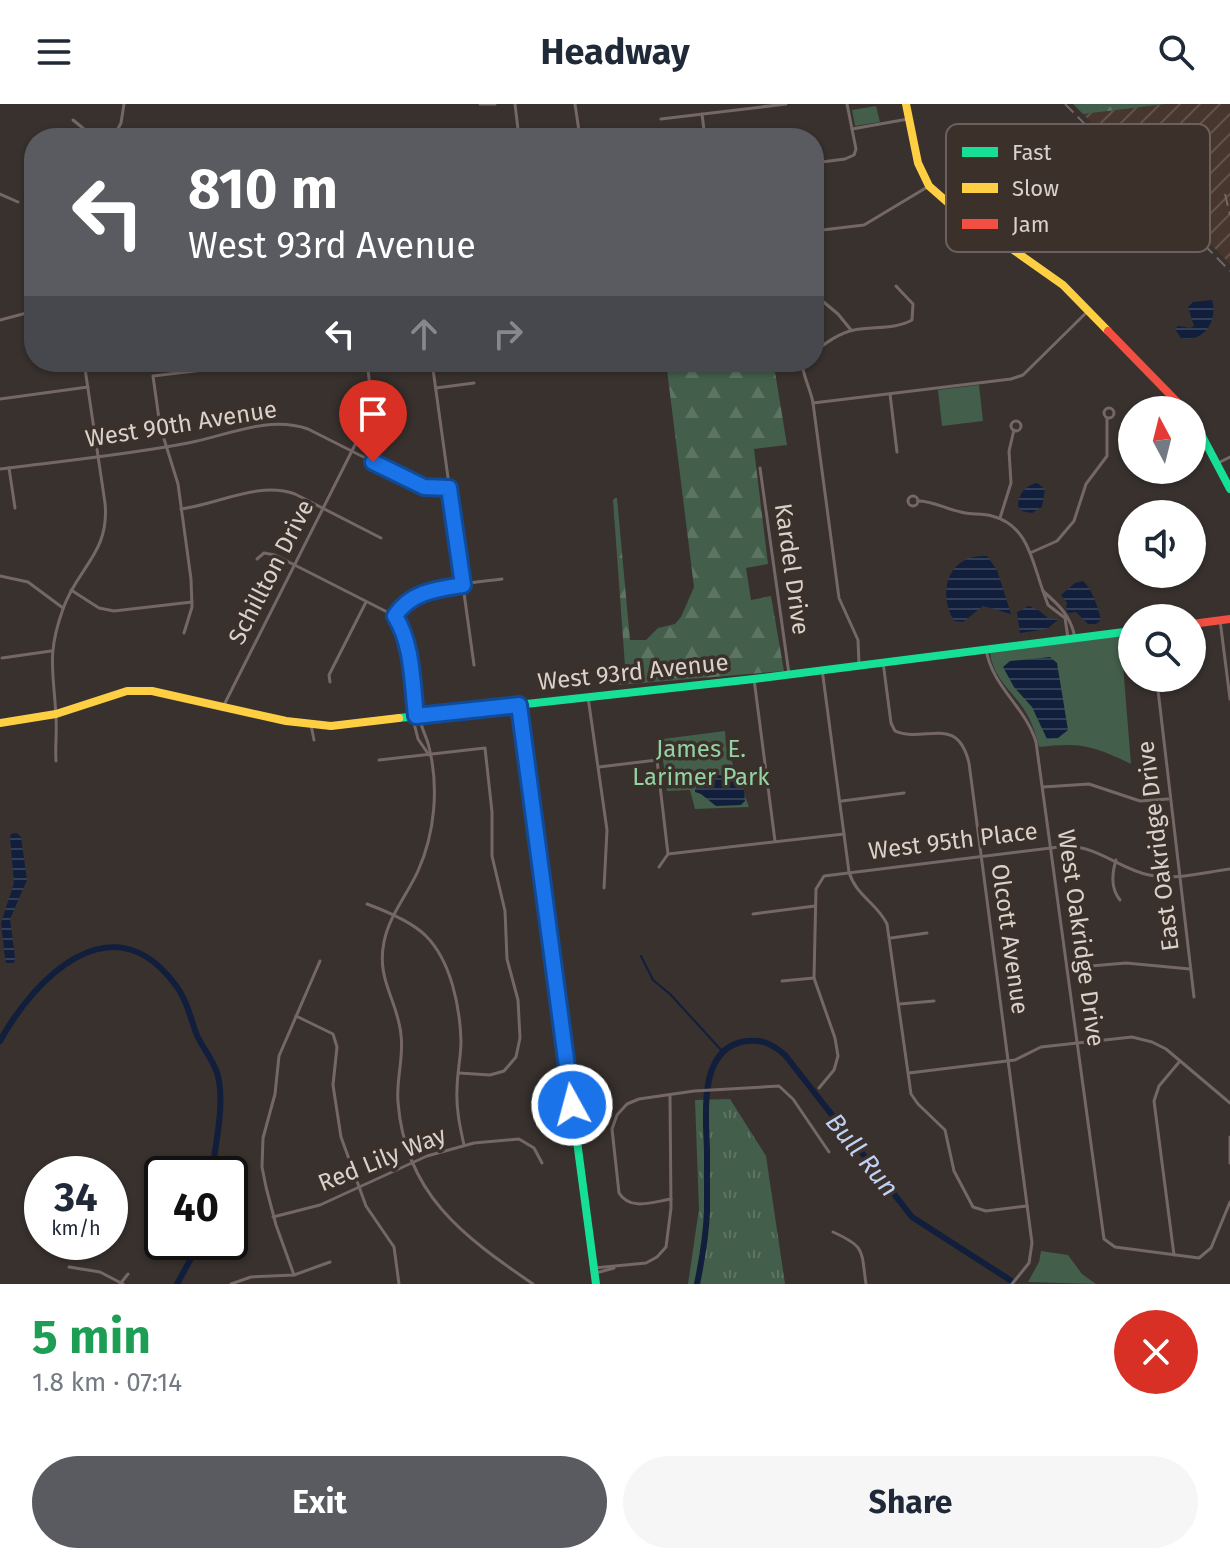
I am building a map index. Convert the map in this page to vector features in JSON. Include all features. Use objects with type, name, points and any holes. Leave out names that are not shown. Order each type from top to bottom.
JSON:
[{"type":"street","points":[[118,128],[126,104]]},
{"type":"street","points":[[480,104],[495,104]]},
{"type":"street","points":[[515,104],[518,128]]},
{"type":"street","points":[[575,104],[579,128]]},
{"type":"street","points":[[661,119],[786,104]]},
{"type":"street","points":[[824,162],[849,159],[856,152],[847,104]]},
{"type":"street","points":[[906,104],[918,163],[929,186],[946,201]]},
{"type":"street","points":[[702,114],[704,128]]},
{"type":"street","points":[[852,129],[909,119]]},
{"type":"street","points":[[73,120],[83,128]]},
{"type":"street","points":[[824,230],[864,225],[929,186]]},
{"type":"street","points":[[0,194],[18,202]]},
{"type":"street","points":[[1018,252],[1048,273],[1089,309],[1172,396]]},
{"type":"street","points":[[824,345],[851,330],[902,325],[912,320],[913,304],[896,286]]},
{"type":"street","points":[[824,302],[851,330]]},
{"type":"street","points":[[813,403],[1023,375],[1089,309]]},
{"type":"street","points":[[0,320],[24,314]]},
{"type":"street","points":[[56,761],[51,651],[71,590],[95,557],[104,534],[105,509],[86,372]]},
{"type":"street","points":[[184,633],[192,602],[181,509],[177,481],[165,447],[153,376],[187,372]]},
{"type":"street","name":"Schillton Drive","points":[[223,707],[371,410],[368,372]]},
{"type":"street","points":[[434,372],[474,665]]},
{"type":"street","points":[[804,372],[813,403],[839,598],[858,640],[859,664]]},
{"type":"street","points":[[436,388],[474,383]]},
{"type":"street","points":[[0,399],[88,387]]},
{"type":"street","points":[[890,394],[897,452]]},
{"type":"street","points":[[1030,553],[1057,541],[1074,521],[1086,484],[1107,456],[1107,418]]},
{"type":"street","name":"West 90th Avenue","points":[[0,469],[165,447],[229,431],[288,425],[308,429],[424,487],[449,488]]},
{"type":"street","points":[[1000,518],[1011,483],[1009,451],[1014,430]]},
{"type":"street","points":[[1206,442],[1230,489]]},
{"type":"street","points":[[1218,463],[1230,457]]},
{"type":"street","points":[[9,468],[15,508]]},
{"type":"street","name":"Kardel Drive","points":[[760,468],[789,674]]},
{"type":"street","points":[[181,509],[273,490],[292,493],[381,538]]},
{"type":"street","points":[[918,501],[937,503],[963,513],[982,513],[1000,518],[1021,534],[1051,609],[1064,615]]},
{"type":"street","points":[[257,559],[264,553],[275,555],[395,616],[404,630],[416,716],[429,755],[434,794],[431,829],[420,867],[394,916],[383,948],[382,973],[401,1029],[398,1106],[414,1162],[432,1197],[458,1229],[533,1284]]},
{"type":"street","points":[[0,576],[28,582],[63,608]]},
{"type":"street","points":[[395,616],[408,601],[425,592],[502,579]]},
{"type":"street","points":[[71,590],[99,608],[114,611],[192,602]]},
{"type":"street","points":[[1043,591],[1057,602],[1072,624],[1072,638]]},
{"type":"street","points":[[330,682],[329,675],[366,602]]},
{"type":"street","points":[[1051,609],[1057,602]]},
{"type":"street","points":[[1225,620],[1230,699]]},
{"type":"street","name":"West 93rd Avenue","points":[[0,723],[56,714],[136,690],[311,725],[331,726],[754,679],[1118,633]]},
{"type":"street","name":"West Oakridge Drive","points":[[986,649],[994,677],[1021,709],[1033,733],[1043,787],[1102,1234],[1107,1244],[1174,1255]]},
{"type":"street","points":[[2,658],[51,651]]},
{"type":"street","name":"Olcott Avenue","points":[[883,662],[891,723],[895,731],[906,734],[946,733],[959,742],[967,755],[1032,1251],[1029,1263],[1015,1284]]},
{"type":"street","points":[[822,669],[842,801],[849,872],[853,886],[883,915],[891,938],[907,1073],[914,1100],[947,1133],[954,1171],[971,1205],[983,1211],[1027,1206]]},
{"type":"street","points":[[754,679],[775,841]]},
{"type":"street","name":"East Oakridge Drive","points":[[1158,692],[1194,997]]},
{"type":"street","points":[[588,697],[607,830],[604,888]]},
{"type":"street","points":[[519,705],[596,1284]]},
{"type":"street","points":[[311,725],[314,740]]},
{"type":"street","points":[[379,760],[485,748],[492,802],[492,856],[503,898],[507,959],[519,1014],[518,1052],[510,1066],[493,1075],[459,1073]]},
{"type":"street","points":[[599,767],[657,760],[668,854],[659,867]]},
{"type":"street","points":[[1043,787],[1089,784],[1140,801],[1169,799]]},
{"type":"street","points":[[842,801],[904,793]]},
{"type":"street","points":[[668,854],[844,834]]},
{"type":"street","name":"West 95th Place","points":[[815,906],[816,886],[829,874],[1051,847],[1081,847],[1149,875],[1178,876],[1230,869]]},
{"type":"street","points":[[1116,860],[1113,878],[1115,893],[1120,900]]},
{"type":"street","points":[[367,904],[394,916],[428,938],[445,968],[459,1022],[457,1107],[464,1145]]},
{"type":"street","points":[[753,914],[815,906],[814,978],[839,1052],[835,1067],[819,1088]]},
{"type":"street","points":[[891,938],[927,933]]},
{"type":"street","points":[[294,1275],[273,1217],[263,1175],[263,1138],[275,1094],[279,1056],[320,961]]},
{"type":"street","points":[[1067,968],[1131,963],[1190,969]]},
{"type":"street","points":[[782,981],[814,978]]},
{"type":"street","points":[[900,1004],[934,1001]]},
{"type":"street","points":[[296,1016],[328,1029],[335,1040],[333,1085],[339,1130],[370,1215],[393,1245],[399,1284]]},
{"type":"street","points":[[907,1073],[1008,1061],[1021,1058],[1035,1048],[1137,1038],[1162,1046],[1230,1103]]},
{"type":"street","points":[[1180,1061],[1159,1086],[1154,1099],[1174,1255],[1204,1256],[1211,1248],[1230,1202]]},
{"type":"street","points":[[671,1199],[633,1204],[621,1198],[611,1132],[615,1117],[627,1104],[639,1099],[779,1086],[793,1099],[829,1152]]},
{"type":"street","points":[[594,1271],[610,1271],[651,1262],[663,1252],[668,1240],[671,1199],[670,1095]]},
{"type":"street","points":[[1230,1137],[1230,1163]]},
{"type":"street","name":"Red Lily Way","points":[[273,1217],[320,1205],[414,1162],[464,1145],[519,1139],[534,1148],[542,1163]]},
{"type":"street","points":[[833,1232],[860,1248],[866,1284]]},
{"type":"street","points":[[231,1284],[249,1277],[294,1275],[330,1262]]},
{"type":"street","points":[[69,1267],[100,1272],[121,1284],[128,1274]]},
{"type":"shaded area","points":[[1166,104],[1230,104],[1230,264],[1210,244],[1210,124],[1093,124],[1083,114]]},
{"type":"green space","points":[[1073,104],[1166,104],[1083,114]]},
{"type":"green space","points":[[876,106],[880,122],[855,126],[852,110]]},
{"type":"green space","points":[[667,372],[775,372],[787,445],[754,449],[768,564],[746,568],[751,600],[771,596],[784,671],[618,685],[624,677],[625,666],[615,498],[630,640],[646,640],[658,628],[675,624],[694,587]]},
{"type":"green space","points":[[979,385],[983,421],[942,426],[938,390]]},
{"type":"green space","points":[[1118,635],[1118,692],[1125,692],[1131,764],[1086,747],[1039,747],[1027,715],[995,670],[990,652],[993,649]]},
{"type":"green space","name":"James E. Larimer Park","points":[[725,731],[726,746],[749,807],[695,809],[690,790],[667,791],[663,760],[655,740]]},
{"type":"green space","points":[[730,1099],[766,1156],[785,1284],[688,1284],[699,1209],[695,1100]]},
{"type":"green space","points":[[1041,1251],[1068,1255],[1082,1274],[1096,1284],[1028,1282],[1039,1262]]},
{"type":"water","points":[[1212,300],[1213,315],[1208,328],[1197,337],[1181,338],[1175,329],[1178,326],[1194,326],[1188,307],[1193,302]]},
{"type":"water","points":[[1037,483],[1045,489],[1042,507],[1032,513],[1022,511],[1018,506],[1021,494]]},
{"type":"water","points":[[987,556],[997,570],[1011,614],[983,606],[963,622],[954,621],[946,598],[950,576],[963,561]]},
{"type":"water","points":[[1083,581],[1098,610],[1101,620],[1096,624],[1088,624],[1076,612],[1068,613],[1067,603],[1061,595],[1075,583]]},
{"type":"water","points":[[1029,606],[1048,618],[1059,619],[1047,629],[1020,633],[1017,612]]},
{"type":"water","points":[[1050,657],[1057,663],[1068,730],[1058,738],[1047,739],[1032,707],[1014,687],[1003,667],[1010,661]]},
{"type":"water","points":[[715,774],[743,781],[745,801],[741,805],[716,806],[695,792],[704,778]]},
{"type":"water","points":[[17,833],[21,837],[27,880],[10,919],[14,963],[6,963],[1,923],[14,883],[10,837]]},
{"type":"waterway","name":"Bull Run","points":[[0,1041],[33,994],[53,974],[76,958],[100,949],[125,948],[150,959],[182,995],[196,1033],[218,1076],[220,1112],[214,1156]]},
{"type":"waterway","name":"Bull Run","points":[[641,956],[653,980],[670,994],[722,1051]]},
{"type":"waterway","name":"Bull Run","points":[[697,1284],[706,1220],[706,1104],[711,1072],[727,1048],[754,1041],[770,1045],[785,1055],[912,1217],[1010,1280]]},
{"type":"waterway","name":"Bull Run","points":[[177,1284],[190,1260]]},
{"type":"railway","points":[[1065,104],[1085,124]]},
{"type":"railway","points":[[1225,194],[1230,215]]},
{"type":"railway","points":[[1210,251],[1230,271]]},
{"type":"traffic: fast","points":[[1206,444],[1230,489]]},
{"type":"traffic: fast","points":[[399,718],[754,679],[1118,633]]},
{"type":"traffic: fast","points":[[519,705],[596,1284]]},
{"type":"traffic: slow","points":[[906,104],[918,163],[929,186],[946,201]]},
{"type":"traffic: slow","points":[[1016,252],[1063,285],[1108,331]]},
{"type":"traffic: slow","points":[[0,723],[56,714],[127,691],[152,691],[286,721],[331,726],[399,718]]},
{"type":"traffic: jam","points":[[1108,331],[1171,396]]},
{"type":"traffic: jam","points":[[1206,622],[1230,619]]},
{"type":"route","points":[[373,462],[424,487],[449,488],[463,585],[425,592],[408,601],[395,616],[404,630],[408,647],[416,716],[519,705],[572,1105]]}]
